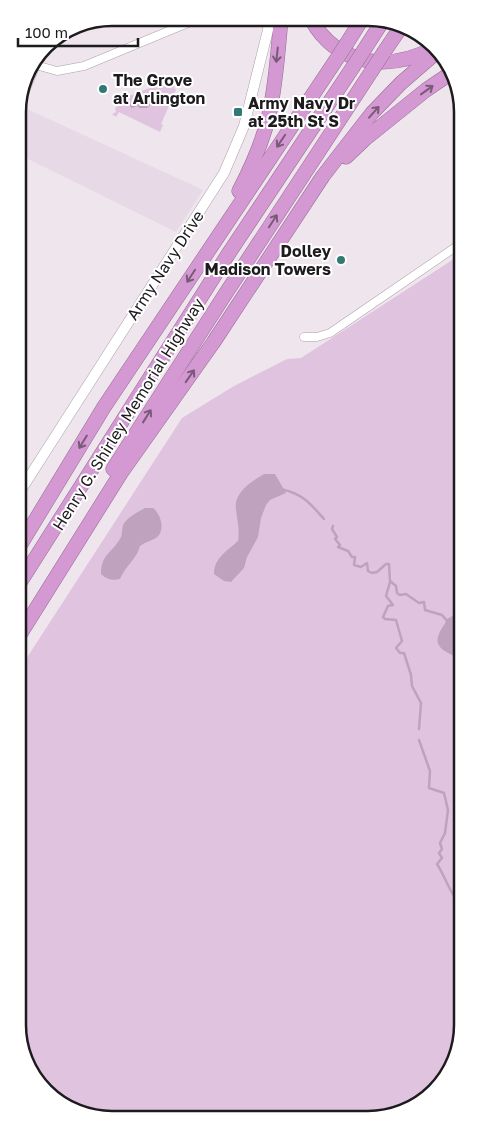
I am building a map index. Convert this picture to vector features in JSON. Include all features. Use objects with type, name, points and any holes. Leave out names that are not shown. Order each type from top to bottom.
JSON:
[{"type":"highway","points":[[212,244],[245,178],[268,116],[274,86],[280,26]]},
{"type":"highway","points":[[315,26],[329,42],[361,60],[381,63],[401,61],[429,51]]},
{"type":"highway","name":"Henry G. Shirley Memorial Highway","points":[[26,535],[104,407],[358,26]]},
{"type":"highway","points":[[26,573],[227,256],[379,27]]},
{"type":"highway","name":"Henry G. Shirley Memorial Highway","points":[[26,610],[226,292],[398,32]]},
{"type":"highway","points":[[26,625],[121,473],[213,343],[329,168],[372,113],[401,83],[433,55]]},
{"type":"highway","points":[[293,222],[328,177],[357,146],[426,90],[446,76]]},
{"type":"street","points":[[40,67],[57,72],[84,66],[181,26]]},
{"type":"street","name":"Army Navy Drive","points":[[26,483],[224,173],[244,126],[268,26]]},
{"type":"street","points":[[304,337],[317,337],[330,333],[454,248]]},
{"type":"shaded area","points":[[162,81],[168,83],[169,86],[173,84],[176,90],[161,124],[163,125],[160,132],[119,112],[116,117],[112,114],[116,112],[115,108],[123,96],[124,98],[157,85],[156,83]]},
{"type":"shaded area","points":[[157,92],[159,97],[152,100],[153,102],[147,108],[139,108],[138,106],[131,108],[129,103],[139,99],[140,95]]},
{"type":"shaded area","points":[[27,109],[203,190],[176,232],[26,158]]},
{"type":"shaded area","points":[[454,259],[454,1031],[449,1053],[442,1068],[429,1086],[401,1104],[379,1110],[112,1111],[84,1106],[69,1099],[51,1086],[33,1058],[27,1036],[26,659],[182,418],[234,386],[287,359],[301,358]]},
{"type":"shaded area","points":[[264,474],[275,474],[286,493],[270,500],[266,505],[261,518],[258,537],[247,557],[244,568],[231,582],[224,581],[214,574],[219,559],[238,541],[237,498],[244,488]]},
{"type":"shaded area","points":[[145,508],[153,508],[158,514],[162,527],[159,535],[140,546],[120,579],[112,580],[105,577],[101,574],[103,562],[121,537],[124,524],[132,516]]},
{"type":"shaded area","points":[[454,615],[454,656],[438,644],[440,632],[447,619]]},
{"type":"waterway","points":[[281,489],[306,500],[324,519]]},
{"type":"waterway","points":[[333,526],[332,529],[337,537],[335,539],[340,545],[338,547],[348,551],[352,557],[355,557],[354,565],[361,567],[367,563],[368,571],[372,573],[389,564],[390,581],[396,586],[397,593],[400,595],[406,594],[419,603],[424,602],[425,610],[442,615],[448,622]]},
{"type":"waterway","points":[[390,582],[386,596],[393,605],[388,606],[383,617],[396,620],[402,641],[396,648],[400,653],[404,653],[411,675],[412,686],[421,703],[419,729]]},
{"type":"waterway","points":[[419,740],[430,771],[429,788],[444,793],[448,810],[445,833],[440,843],[442,849],[439,853],[442,858],[437,864],[454,896]]},
{"type":"place","name":"The Grove at Arlington","points":[[103,89]]},
{"type":"place","name":"Army Navy Dr at 25th St S","points":[[238,112]]},
{"type":"place","name":"Dolley Madison Towers","points":[[341,260]]}]
